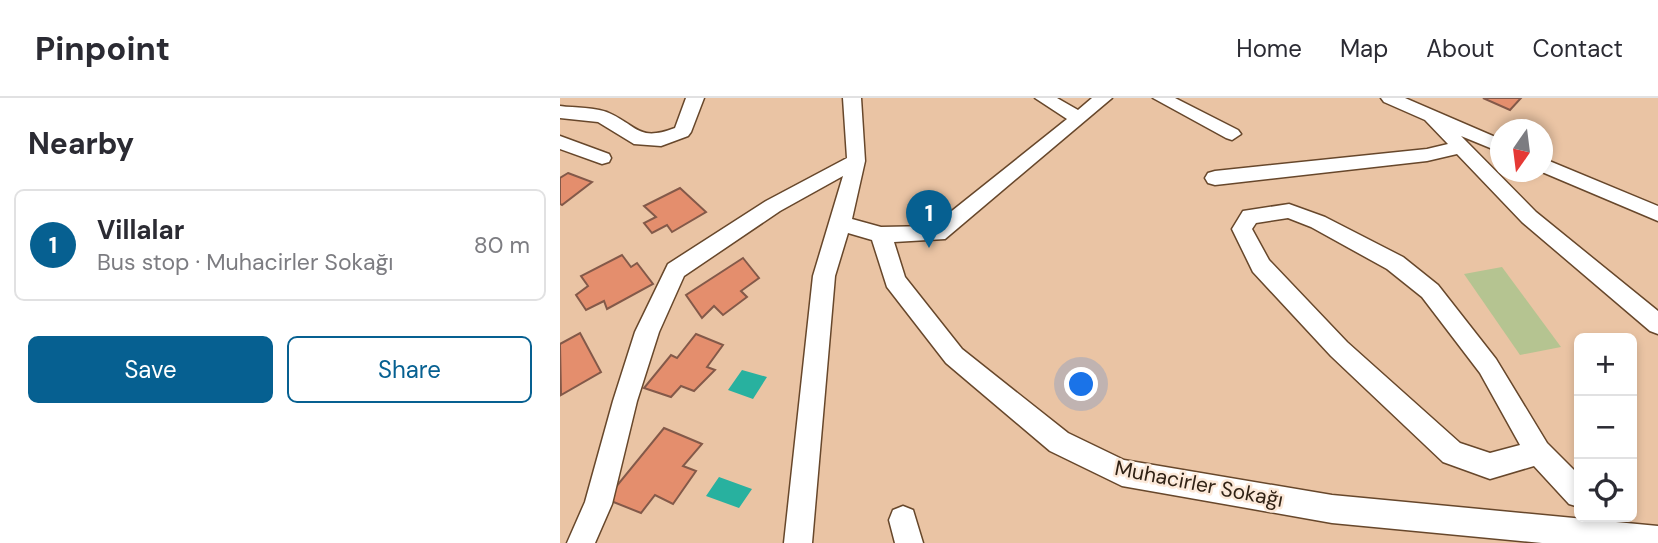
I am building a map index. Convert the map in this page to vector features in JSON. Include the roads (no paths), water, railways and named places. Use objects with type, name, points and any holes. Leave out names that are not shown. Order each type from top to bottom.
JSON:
[{"type":"street","points":[[560,112],[603,117],[634,138],[662,140],[682,132],[695,98]]},
{"type":"street","points":[[798,543],[824,276],[841,223],[856,161],[852,98]]},
{"type":"street","points":[[1044,98],[1079,117]]},
{"type":"street","points":[[841,223],[881,235],[938,234],[1103,98]]},
{"type":"street","points":[[1162,98],[1232,134]]},
{"type":"street","points":[[1390,98],[1490,142]]},
{"type":"street","points":[[1431,116],[1529,217],[1658,324]]},
{"type":"street","points":[[560,142],[603,158]]},
{"type":"street","points":[[1215,178],[1427,155],[1460,148]]},
{"type":"street","points":[[581,543],[598,504],[625,401],[648,332],[676,270],[774,206],[856,161]]},
{"type":"street","points":[[1553,169],[1658,214]]},
{"type":"street","points":[[1538,452],[1490,466],[1452,453],[1339,349],[1261,265],[1242,229],[1250,216],[1289,211],[1318,222],[1395,263],[1430,290],[1488,366],[1538,452],[1574,489]]},
{"type":"street","name":"Muhacirler Sokağı","points":[[881,235],[895,281],[954,356],[1059,442],[1122,473],[1332,509],[1658,540]]},
{"type":"street","points":[[1607,522],[1623,537]]},
{"type":"water","points":[[742,370],[767,377],[753,399],[728,390]]},
{"type":"water","points":[[719,477],[752,489],[739,508],[706,496]]},
{"type":"place","name":"Villalar","points":[[929,248]]}]
